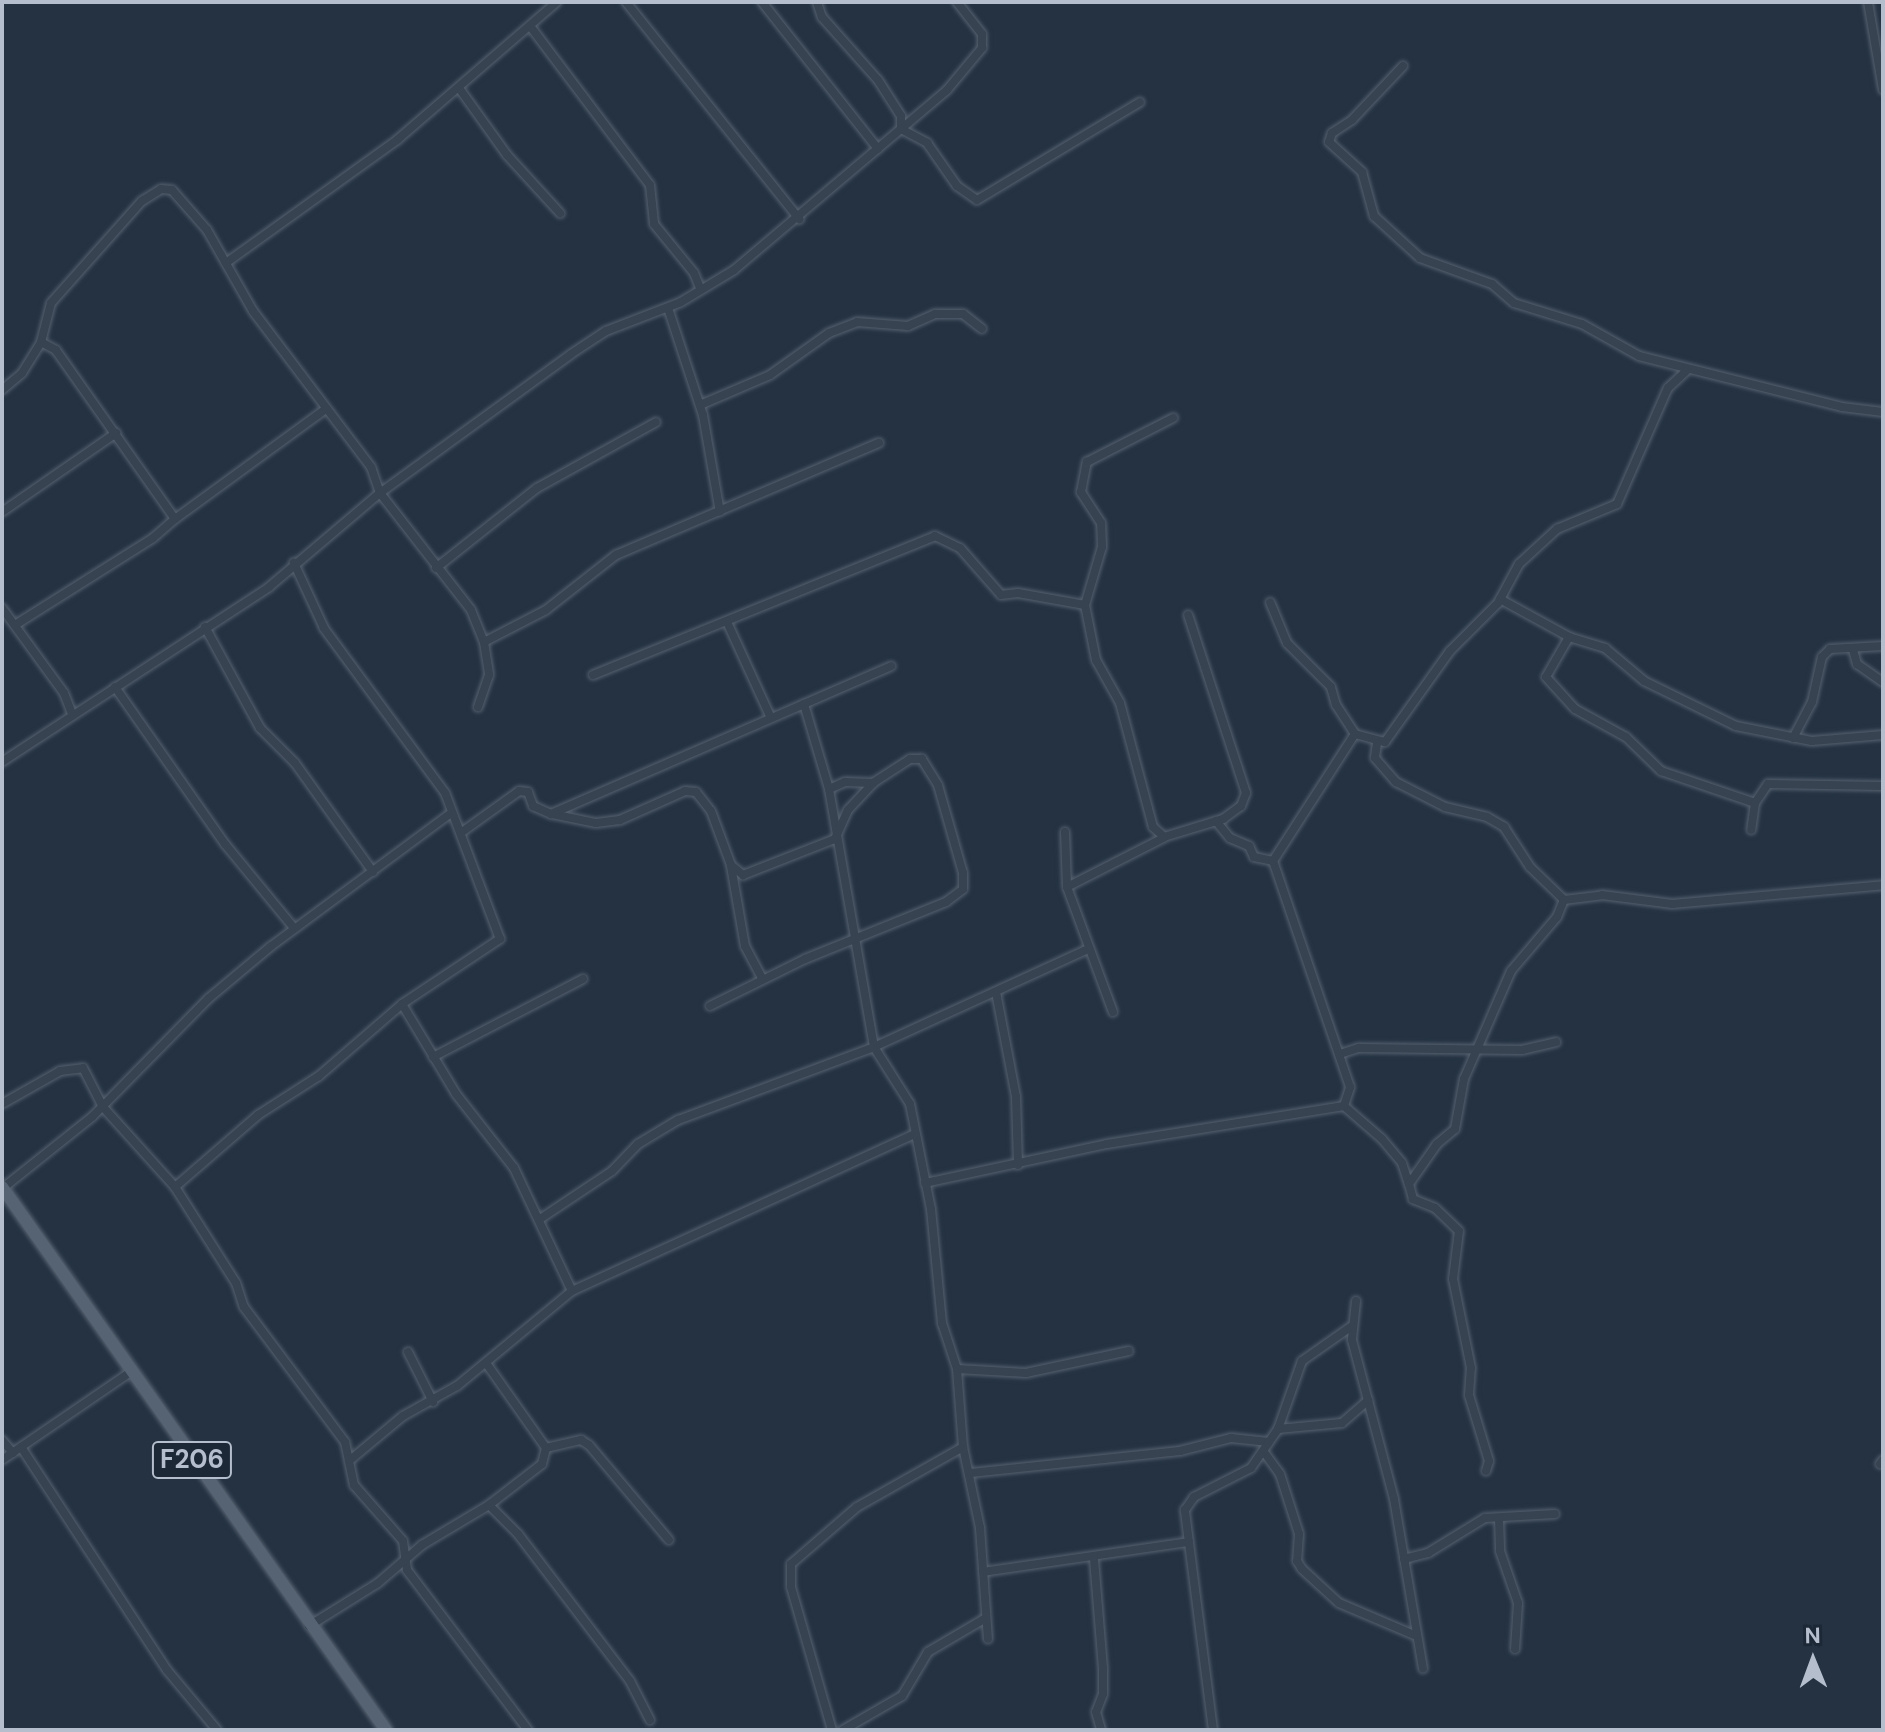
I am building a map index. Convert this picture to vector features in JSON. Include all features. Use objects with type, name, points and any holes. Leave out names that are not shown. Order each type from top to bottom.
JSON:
[{"type":"main road","name":"F206","points":[[2,1187],[129,1373],[386,1730]]},
{"type":"street","points":[[226,263],[397,140],[557,2]]},
{"type":"street","points":[[626,2],[799,219]]},
{"type":"street","points":[[762,2],[878,149]]},
{"type":"street","points":[[817,2],[822,17],[878,80],[901,116],[901,129]]},
{"type":"street","points":[[2,762],[269,587],[380,493],[594,339],[668,308],[701,290],[799,219],[947,90],[982,48],[982,34],[957,2]]},
{"type":"street","points":[[1868,2],[1883,90]]},
{"type":"street","points":[[530,26],[650,185],[654,224],[694,273],[701,290]]},
{"type":"street","points":[[1403,66],[1352,120],[1332,133],[1329,142],[1362,172],[1374,216],[1390,235],[1420,258],[1492,284],[1514,303],[1582,324],[1639,356],[1842,407],[1883,412]]},
{"type":"street","points":[[459,88],[507,155],[560,213]]},
{"type":"street","points":[[901,129],[938,153],[957,186],[977,200],[1140,102]]},
{"type":"street","points":[[2,390],[22,373],[41,342],[51,303],[142,201],[161,189],[172,190],[226,263],[253,311],[371,467],[380,493],[471,610],[484,642],[489,675],[478,707]]},
{"type":"street","points":[[668,308],[700,405],[720,512]]},
{"type":"street","points":[[700,405],[770,375],[829,333],[857,322],[908,326],[935,314],[963,314],[982,329]]},
{"type":"street","points":[[41,342],[56,350],[175,519]]},
{"type":"street","points":[[1377,743],[1395,732],[1450,651],[1500,599],[1519,564],[1557,529],[1599,513],[1623,497],[1649,426],[1668,388],[1687,370]]},
{"type":"street","points":[[15,625],[153,538],[326,409]]},
{"type":"street","points":[[1164,837],[1153,827],[1120,703],[1096,660],[1085,605],[1102,547],[1101,523],[1081,492],[1087,462],[1173,418]]},
{"type":"street","points":[[436,568],[537,488],[656,422]]},
{"type":"street","points":[[2,512],[116,433]]},
{"type":"street","points":[[484,642],[558,602],[616,555],[879,443]]},
{"type":"street","points":[[593,675],[935,536],[960,548],[1001,595],[1018,593],[1085,605]]},
{"type":"street","points":[[175,1187],[258,1115],[319,1076],[402,1004],[500,939],[462,832],[450,814],[445,793],[324,628],[294,563]]},
{"type":"street","points":[[1500,599],[1569,637],[1605,648],[1644,681],[1703,714],[1793,738],[1849,741],[1883,735]]},
{"type":"street","points":[[1270,602],[1287,643],[1331,687],[1355,734],[1377,743]]},
{"type":"street","points":[[2,608],[64,693],[72,714]]},
{"type":"street","points":[[1067,887],[1164,837],[1216,821],[1241,806],[1246,793],[1188,615]]},
{"type":"street","points":[[727,622],[770,716]]},
{"type":"street","points":[[205,627],[260,728],[294,761],[373,872]]},
{"type":"street","points":[[1569,637],[1546,677],[1575,709],[1626,737],[1661,771],[1755,803]]},
{"type":"street","points":[[1793,738],[1812,702],[1822,657],[1830,649],[1883,646]]},
{"type":"street","points":[[1853,650],[1857,664],[1883,682]]},
{"type":"street","points":[[551,814],[770,716],[891,666]]},
{"type":"street","points":[[115,687],[225,844],[294,928]]},
{"type":"street","points":[[804,704],[829,789],[835,839],[858,941],[874,1047],[910,1104],[913,1135],[925,1183],[942,1323],[957,1369],[963,1447],[971,1473],[988,1639]]},
{"type":"street","points":[[1273,861],[1355,734]]},
{"type":"street","points":[[1377,743],[1375,758],[1396,782],[1445,807],[1487,817],[1504,827],[1530,867],[1564,900]]},
{"type":"street","points":[[710,1006],[762,978],[858,941],[946,902],[963,889],[963,873],[938,785],[927,765],[910,759],[873,783],[848,810],[835,839],[743,875],[731,865]]},
{"type":"street","points":[[829,789],[845,782],[873,783]]},
{"type":"street","points":[[1751,830],[1755,803],[1768,784],[1883,786]]},
{"type":"street","points":[[462,832],[519,791],[528,792],[533,806],[551,814],[596,823],[620,820],[685,791],[696,792],[711,811],[731,865],[742,936],[762,978]]},
{"type":"street","points":[[2,1187],[103,1107],[209,998],[294,928],[450,814]]},
{"type":"street","points":[[1216,821],[1230,838],[1249,846],[1254,857],[1273,861]]},
{"type":"street","points":[[1065,832],[1067,887],[1086,950],[1113,1012]]},
{"type":"street","points":[[1273,861],[1350,1087],[1344,1106]]},
{"type":"street","points":[[1564,900],[1602,895],[1672,904],[1883,885]]},
{"type":"street","points":[[1409,1184],[1455,1129],[1464,1079],[1511,971],[1557,917],[1564,900]]},
{"type":"street","points":[[540,1219],[612,1171],[638,1144],[678,1120],[874,1047],[1086,950]]},
{"type":"street","points":[[433,1057],[583,979]]},
{"type":"street","points":[[996,992],[1016,1097],[1018,1165]]},
{"type":"street","points":[[402,1004],[433,1057],[514,1168],[572,1291]]},
{"type":"street","points":[[1340,1054],[1359,1048],[1522,1050],[1556,1042]]},
{"type":"street","points":[[2,1104],[75,1065],[83,1068],[103,1107],[175,1187],[236,1283],[244,1307],[345,1442],[354,1485],[403,1541],[407,1570],[528,1730]]},
{"type":"street","points":[[925,1183],[1107,1144],[1344,1106]]},
{"type":"street","points":[[1344,1106],[1382,1139],[1402,1163],[1413,1199],[1435,1208],[1459,1231],[1453,1279],[1471,1368],[1469,1395],[1489,1461],[1486,1471]]},
{"type":"street","points":[[349,1461],[403,1416],[433,1402],[486,1363],[572,1291],[913,1135]]},
{"type":"street","points":[[1356,1301],[1352,1326],[1404,1559],[1414,1635],[1423,1669]]},
{"type":"street","points":[[1213,1730],[1185,1510],[1194,1497],[1251,1468],[1278,1429],[1302,1361],[1352,1326]]},
{"type":"street","points":[[957,1369],[1026,1373],[1129,1351]]},
{"type":"street","points":[[408,1352],[433,1402]]},
{"type":"street","points":[[309,1626],[378,1583],[407,1558],[489,1505],[542,1464],[546,1448],[486,1363]]},
{"type":"street","points":[[2,1460],[129,1373]]},
{"type":"street","points":[[1278,1429],[1342,1423],[1368,1400]]},
{"type":"street","points":[[971,1473],[1180,1451],[1231,1438],[1269,1442]]},
{"type":"street","points":[[2,1440],[17,1450],[167,1670],[217,1730]]},
{"type":"street","points":[[546,1448],[581,1440],[589,1445],[669,1540]]},
{"type":"street","points":[[832,1730],[791,1587],[791,1564],[857,1507],[963,1447]]},
{"type":"street","points":[[1264,1452],[1280,1474],[1299,1534],[1297,1561],[1302,1569],[1339,1603],[1414,1635]]},
{"type":"street","points":[[489,1505],[518,1534],[630,1681],[650,1720]]},
{"type":"street","points":[[1404,1559],[1428,1553],[1485,1518],[1555,1514]]},
{"type":"street","points":[[1499,1519],[1500,1551],[1518,1603],[1515,1649]]},
{"type":"street","points":[[983,1572],[1094,1559],[1189,1542]]},
{"type":"street","points":[[1094,1559],[1103,1668],[1096,1712],[1101,1730]]},
{"type":"street","points":[[843,1730],[902,1696],[928,1652],[986,1618]]}]
